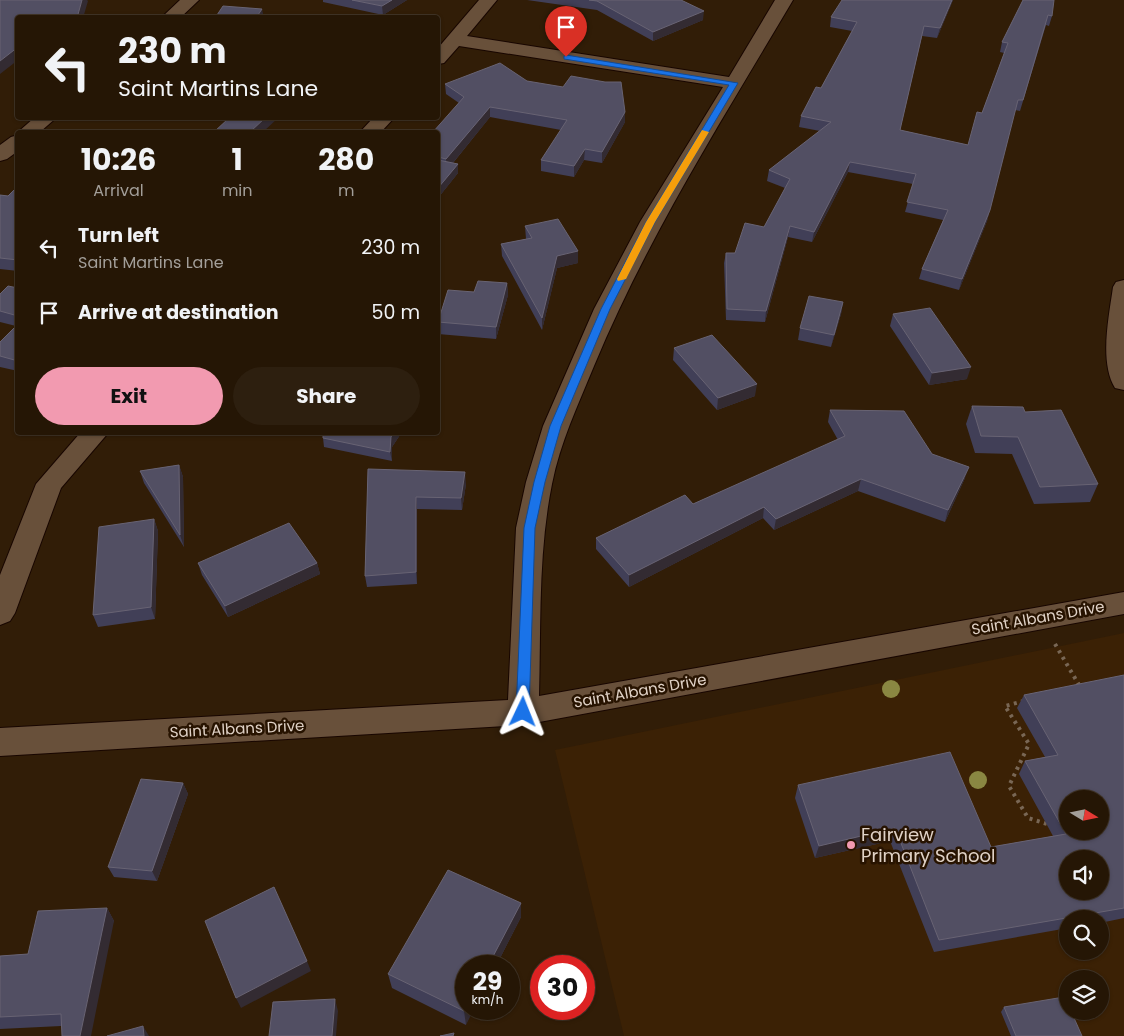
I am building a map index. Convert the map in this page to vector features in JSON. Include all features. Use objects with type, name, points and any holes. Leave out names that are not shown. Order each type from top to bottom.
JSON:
[{"type":"street","points":[[172,15],[190,0]]},
{"type":"street","points":[[440,56],[488,0]]},
{"type":"street","points":[[523,712],[530,528],[539,482],[556,426],[606,309],[650,222],[784,0]]},
{"type":"street","points":[[455,40],[734,83]]},
{"type":"street","points":[[31,130],[43,120]]},
{"type":"street","points":[[372,130],[382,120]]},
{"type":"street","points":[[0,155],[15,143]]},
{"type":"street","points":[[1124,287],[1118,347],[1124,382]]},
{"type":"street","points":[[0,614],[49,484],[93,435]]},
{"type":"street","name":"Saint Albans Drive","points":[[0,742],[523,712],[1124,603]]},
{"type":"path","points":[[1040,618],[1080,686]]},
{"type":"path","points":[[1070,689],[1088,684]]},
{"type":"path","points":[[1033,699],[1005,706],[1029,744],[1009,786],[1028,818],[1052,825]]},
{"type":"shaded area","name":"Fairview Primary School","points":[[1124,633],[1124,1036],[624,1036],[555,750]]},
{"type":"building","points":[[0,0],[82,0],[78,15],[15,15],[15,49],[0,61]]},
{"type":"building","points":[[352,0],[392,0],[382,6]]},
{"type":"building","points":[[589,0],[681,0],[704,11],[653,32],[597,1]]},
{"type":"building","points":[[842,0],[952,0],[940,28],[924,26],[900,130],[968,145],[977,112],[982,113],[1008,43],[1002,42],[1023,0],[1054,0],[1052,16],[1048,15],[1023,100],[1018,100],[990,210],[962,279],[922,269],[948,210],[907,202],[916,174],[850,162],[814,232],[790,226],[766,311],[727,309],[726,253],[735,253],[745,223],[764,227],[790,179],[769,170],[831,122],[801,116],[816,87],[821,88],[857,22],[831,17]]},
{"type":"building","points":[[223,6],[262,9],[258,15],[217,15]]},
{"type":"building","points":[[500,63],[527,81],[563,87],[571,76],[605,82],[621,82],[625,112],[602,152],[585,149],[574,166],[541,160],[567,120],[490,107],[446,159],[440,158],[440,130],[435,130],[464,97],[445,84]]},
{"type":"building","points":[[227,120],[263,120],[252,130],[216,130]]},
{"type":"building","points":[[440,160],[458,164],[440,186]]},
{"type":"building","points":[[15,189],[15,260],[0,258],[0,195],[8,196]]},
{"type":"building","points":[[558,219],[578,251],[557,256],[542,318],[501,244],[532,238],[525,226]]},
{"type":"building","points":[[478,281],[507,283],[496,327],[440,322],[440,316],[448,290],[474,292]]},
{"type":"building","points":[[8,286],[15,287],[15,315],[0,311],[0,294]]},
{"type":"building","points":[[809,296],[843,302],[834,335],[800,328]]},
{"type":"building","points":[[930,308],[971,367],[932,373],[893,314]]},
{"type":"building","points":[[15,327],[15,360],[0,356],[0,342]]},
{"type":"building","points":[[712,335],[757,384],[718,398],[674,348]]},
{"type":"building","points":[[972,406],[1023,407],[1025,412],[1061,410],[1098,484],[1040,487],[1018,437],[981,436]]},
{"type":"building","points":[[830,410],[904,411],[932,454],[969,467],[948,510],[861,479],[776,519],[764,507],[629,575],[596,538],[685,495],[693,504],[845,436]]},
{"type":"building","points":[[323,435],[392,435],[390,452],[323,438]]},
{"type":"building","points":[[179,465],[180,535],[140,471]]},
{"type":"building","points":[[368,469],[465,472],[461,498],[416,497],[416,572],[365,576]]},
{"type":"building","points":[[154,519],[151,607],[93,615],[99,527]]},
{"type":"building","points":[[289,523],[317,563],[225,606],[198,563]]},
{"type":"building","points":[[1124,675],[1124,908],[1109,911],[1059,910],[1059,919],[939,940],[895,828],[819,846],[798,785],[950,752],[991,847],[1059,835],[1059,840],[1109,840],[1109,790],[1059,790],[1059,822],[1025,761],[1058,755],[1024,695]]},
{"type":"building","points":[[141,779],[183,783],[152,871],[108,867]]},
{"type":"building","points":[[448,870],[521,903],[494,955],[455,955],[455,1007],[388,974]]},
{"type":"building","points":[[274,887],[307,961],[236,998],[205,921]]},
{"type":"building","points":[[107,908],[80,1036],[62,1036],[61,1014],[0,1017],[0,956],[28,954],[38,911]]},
{"type":"building","points":[[1059,998],[1059,1020],[1075,1020],[1082,1036],[1016,1036],[1004,1007]]},
{"type":"building","points":[[335,999],[332,1036],[269,1036],[273,1002]]},
{"type":"building","points":[[143,1026],[144,1036],[107,1036]]},
{"type":"building","points":[[454,1033],[453,1036],[440,1036]]},
{"type":"slow traffic","points":[[621,279],[650,222],[705,132]]},
{"type":"place","name":"Fairview Primary School","points":[[851,845]]},
{"type":"route","points":[[523,712],[530,528],[539,482],[556,426],[606,309],[650,222],[734,83],[566,57]]}]
